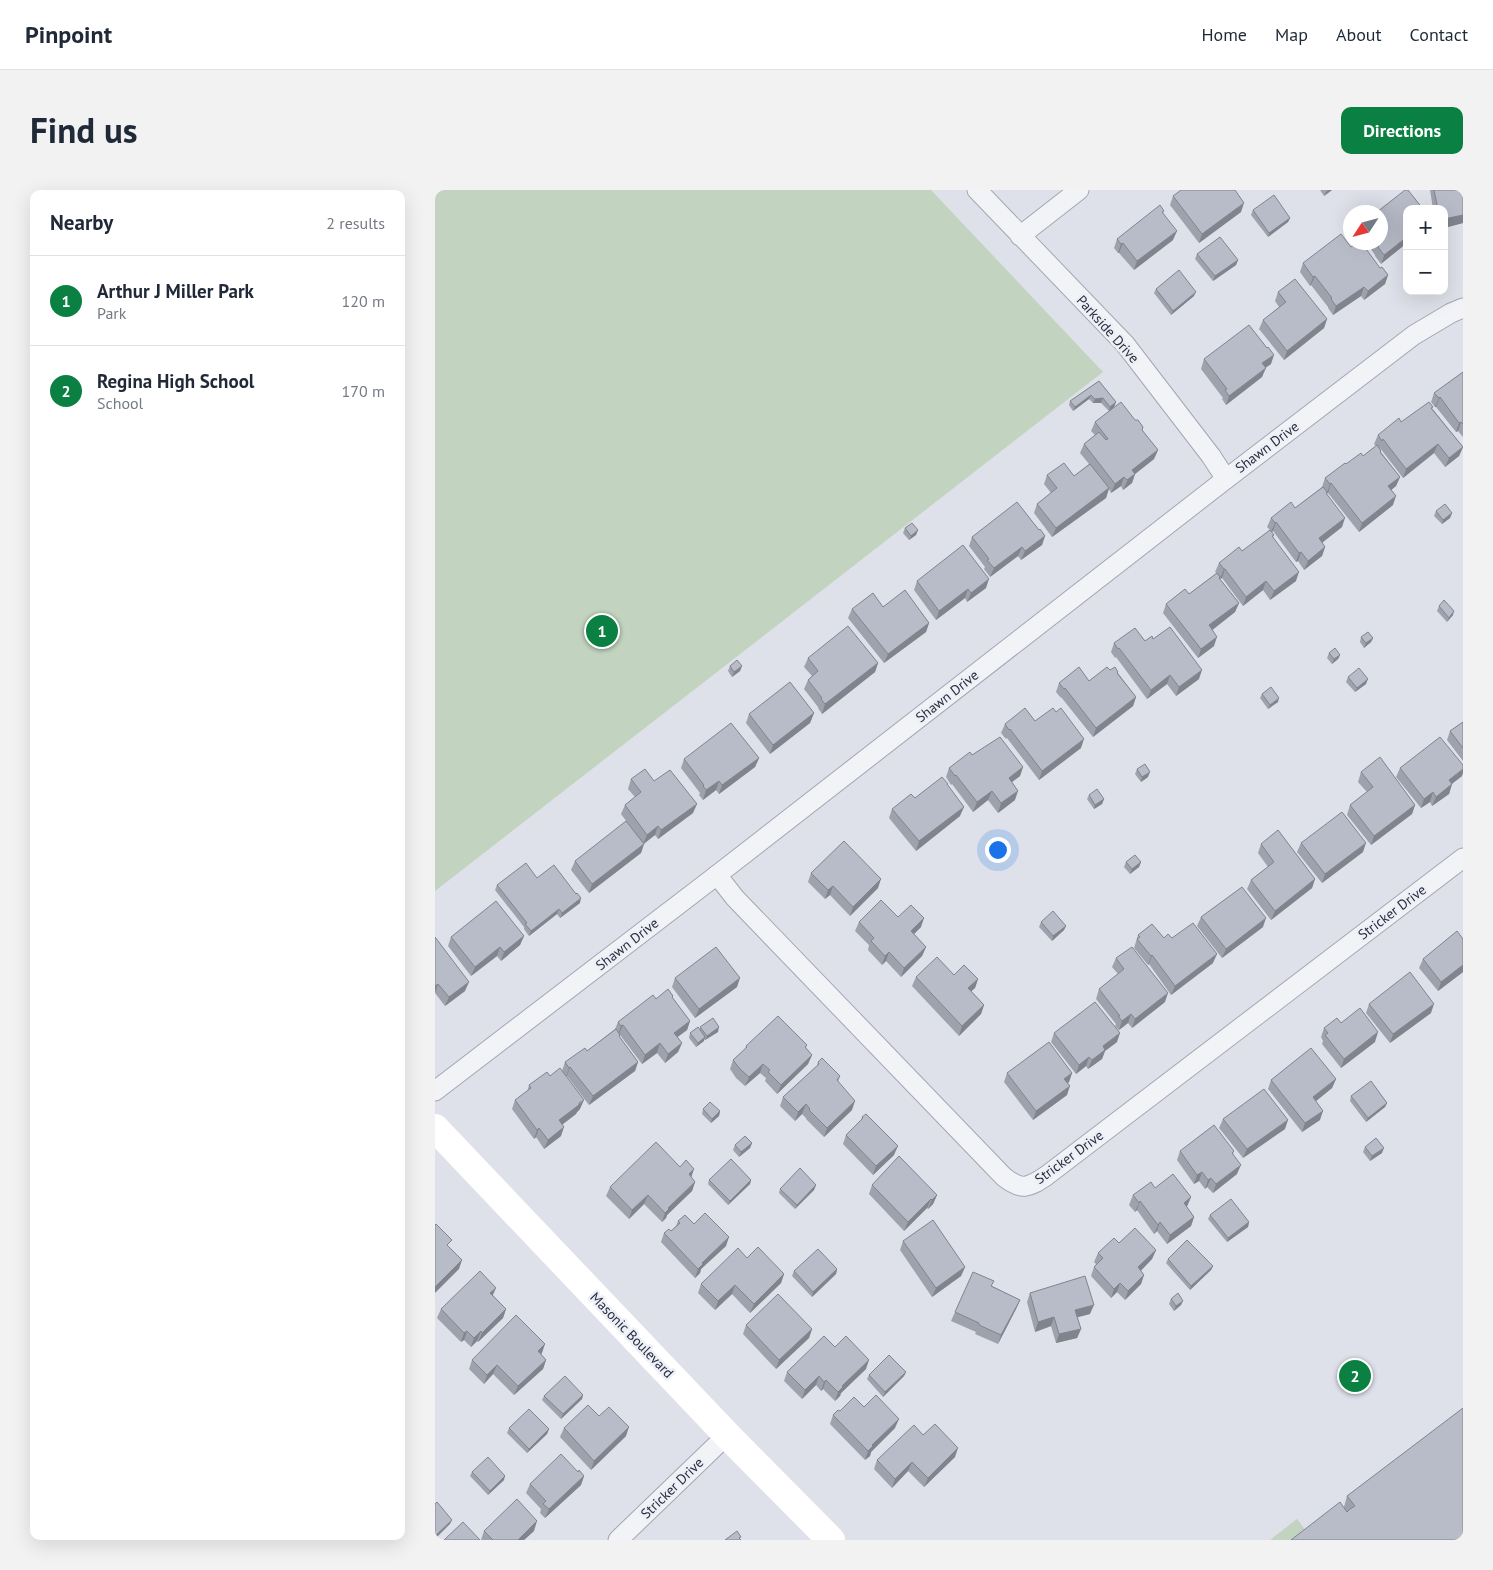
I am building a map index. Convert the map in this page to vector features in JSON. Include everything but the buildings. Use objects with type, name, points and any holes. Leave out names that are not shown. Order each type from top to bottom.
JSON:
[{"type":"street","name":"Parkside Drive","points":[[977,190],[1125,344],[1211,456],[1226,479]]},
{"type":"street","points":[[1020,236],[1079,190]]},
{"type":"street","name":"Shawn Drive","points":[[435,1091],[1414,335],[1463,308]]},
{"type":"street","name":"Stricker Drive","points":[[717,874],[735,898],[1004,1176],[1012,1183],[1023,1188],[1046,1176],[1463,858]]},
{"type":"street","name":"Masonic Boulevard","points":[[435,1128],[727,1436],[831,1540]]},
{"type":"street","name":"Stricker Drive","points":[[617,1540],[727,1436]]},
{"type":"green space","points":[[435,190],[931,190],[1103,372],[435,891]]},
{"type":"green space","points":[[1297,1519],[1309,1535],[1303,1540],[1270,1540]]},
{"type":"place","name":"Arthur J Miller Park","points":[[602,631]]},
{"type":"place","name":"Regina High School","points":[[1355,1376]]}]
